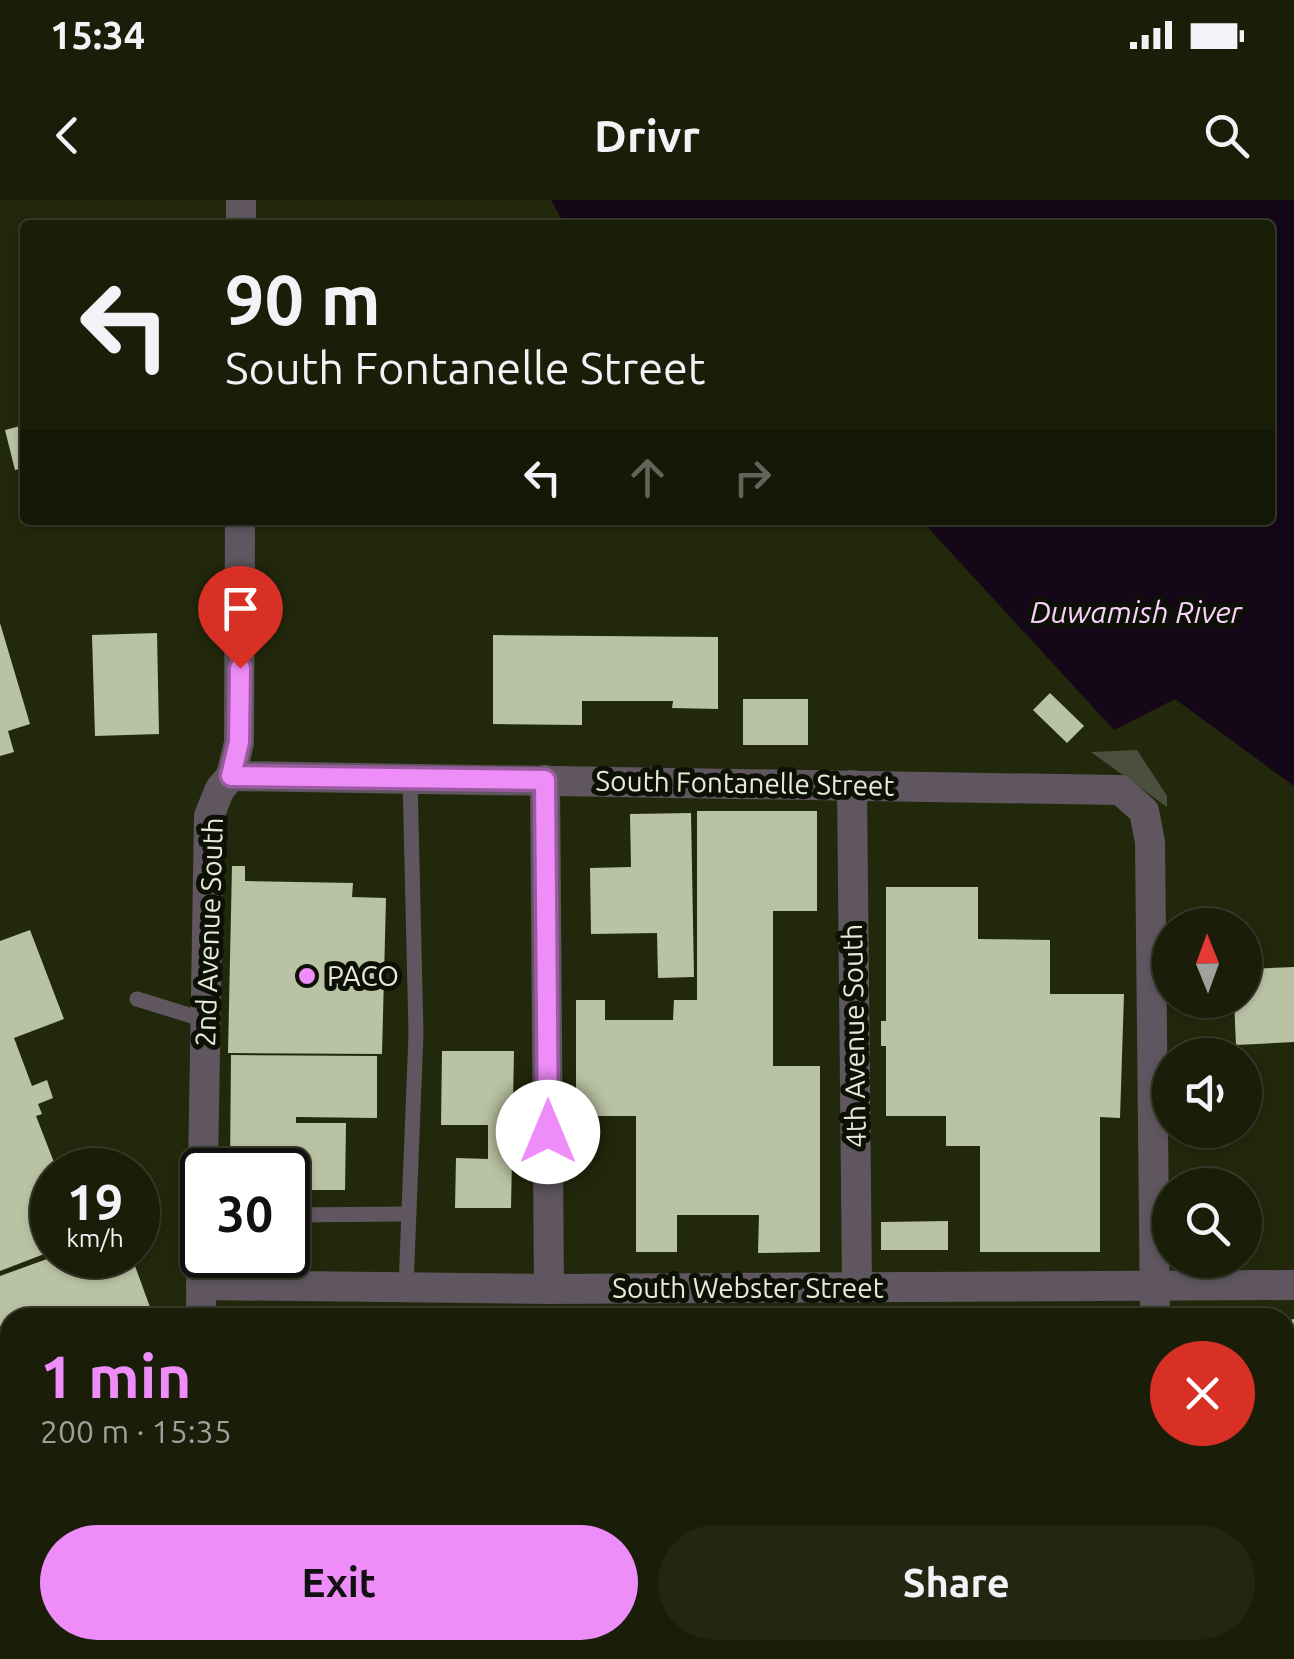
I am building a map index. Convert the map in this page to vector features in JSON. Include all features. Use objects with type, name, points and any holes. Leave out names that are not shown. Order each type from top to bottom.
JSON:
[{"type":"street","name":"2nd Avenue South","points":[[203,1148],[210,816],[220,789],[231,776],[239,742],[240,525]]},
{"type":"street","name":"South Fontanelle Street","points":[[231,776],[1120,790],[1136,801],[1149,824],[1154,1286]]},
{"type":"street","points":[[545,780],[548,1289]]},
{"type":"street","name":"4th Avenue South","points":[[852,784],[856,1287]]},
{"type":"street","points":[[201,1278],[201,1308]]},
{"type":"street","name":"South Webster Street","points":[[201,1285],[856,1287],[1074,1295],[1154,1286],[1294,1285]]},
{"type":"street","points":[[1154,1286],[1154,1308]]},
{"type":"lane","points":[[406,1287],[416,1034],[410,778]]},
{"type":"lane","points":[[137,999],[206,1020]]},
{"type":"lane","points":[[310,1215],[409,1214]]},
{"type":"lane","points":[[258,1278],[258,1286]]},
{"type":"green space","points":[[1137,750],[1167,796],[1167,807],[1091,752]]},
{"type":"water","name":"Duwamish River","points":[[551,200],[1294,200],[1294,786],[1175,699],[1114,730],[926,525],[1275,525],[1275,220],[562,220]]},
{"type":"building","points":[[20,426],[20,469],[15,470],[5,430]]},
{"type":"building","points":[[0,623],[30,724],[8,731],[14,752],[0,756]]},
{"type":"building","points":[[157,633],[159,734],[95,736],[92,635]]},
{"type":"building","points":[[493,635],[718,637],[718,709],[672,708],[673,701],[582,701],[582,725],[493,724]]},
{"type":"building","points":[[1050,693],[1084,726],[1067,743],[1033,710]]},
{"type":"building","points":[[743,699],[808,699],[808,745],[743,745]]},
{"type":"building","points":[[697,811],[817,811],[817,911],[773,911],[773,1066],[820,1066],[820,1252],[758,1253],[759,1215],[677,1215],[677,1252],[636,1252],[636,1116],[576,1116],[576,1000],[605,1000],[605,1020],[673,1020],[674,1000],[697,1000]]},
{"type":"building","points":[[691,813],[694,977],[658,978],[657,933],[591,934],[590,868],[631,867],[630,814]]},
{"type":"building","name":"PACO","points":[[232,866],[245,866],[245,881],[353,883],[352,897],[386,898],[382,1054],[228,1053]]},
{"type":"building","points":[[886,887],[978,887],[978,939],[1050,940],[1050,994],[1124,994],[1120,1118],[1100,1117],[1100,1252],[980,1252],[980,1146],[946,1146],[946,1116],[886,1116],[886,1046],[881,1046],[881,1021],[886,1021]]},
{"type":"building","points":[[30,930],[64,1019],[14,1038],[32,1086],[47,1080],[53,1098],[38,1104],[42,1114],[36,1116],[48,1148],[30,1148],[30,1259],[0,1271],[0,941]]},
{"type":"building","points":[[1294,967],[1294,1042],[1262,1044],[1262,1038],[1236,1038],[1235,1018],[1262,1018],[1262,968]]},
{"type":"building","points":[[442,1051],[514,1051],[511,1208],[455,1208],[456,1158],[488,1159],[488,1125],[441,1125]]},
{"type":"building","points":[[231,1055],[377,1056],[377,1118],[296,1117],[296,1123],[346,1123],[345,1190],[310,1190],[310,1148],[230,1148]]},
{"type":"building","points":[[948,1221],[948,1250],[881,1250],[881,1222]]},
{"type":"building","points":[[30,1265],[30,1278],[139,1278],[150,1308],[0,1308],[0,1276]]},
{"type":"place","name":"PACO","points":[[307,976]]},
{"type":"route","points":[[240,668],[239,742],[231,776],[545,780],[548,1132]]}]
